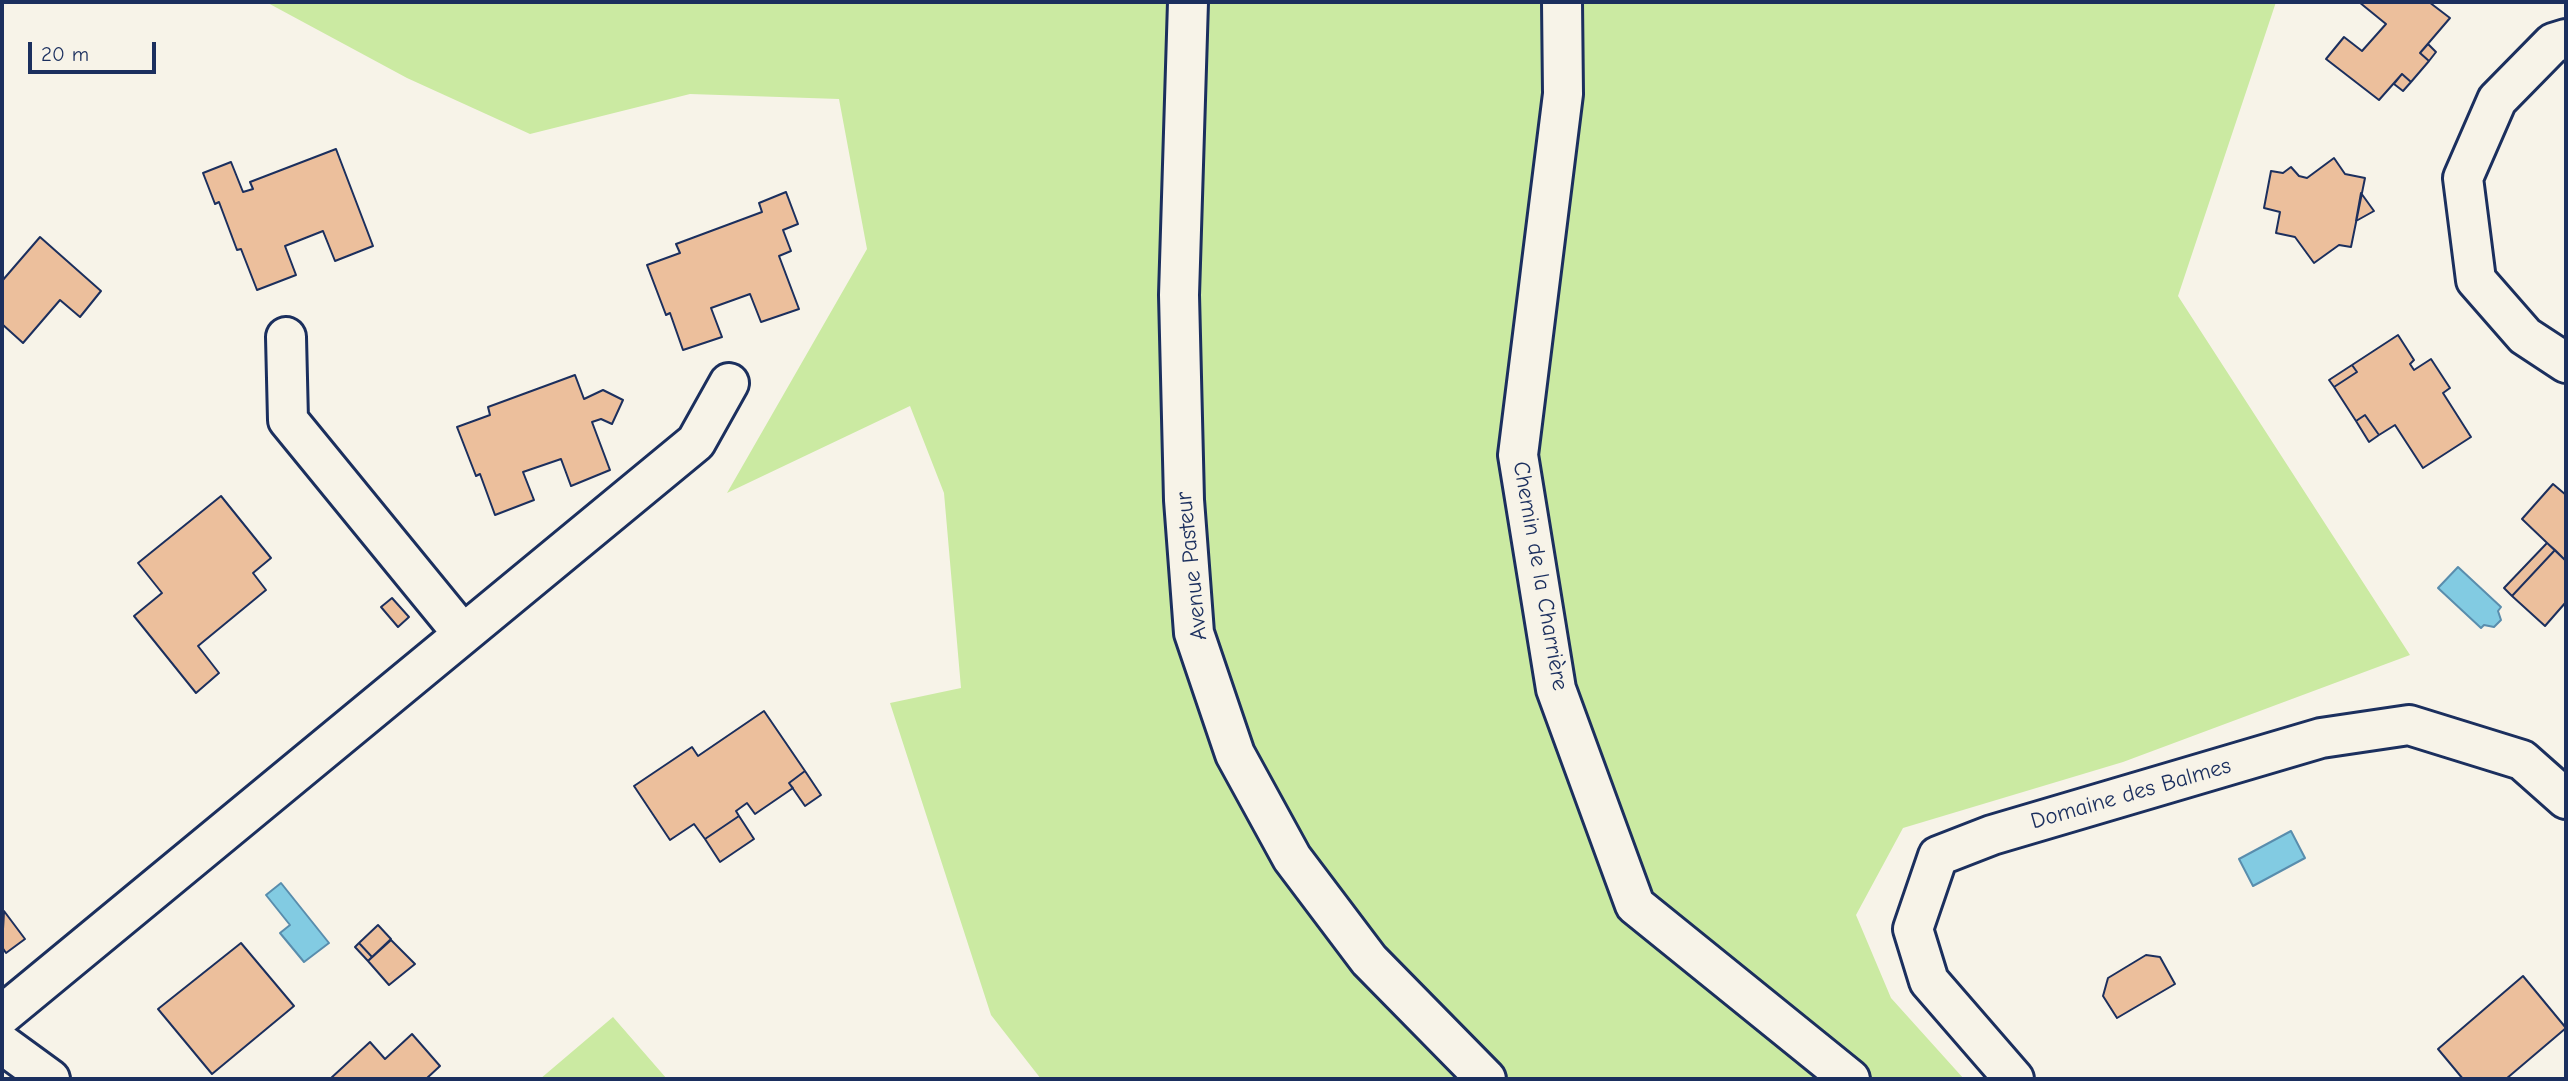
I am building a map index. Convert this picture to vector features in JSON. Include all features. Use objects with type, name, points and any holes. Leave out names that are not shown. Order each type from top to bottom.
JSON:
[{"type":"street","name":"Avenue Pasteur","points":[[1188,2],[1179,295],[1184,500],[1194,633],[1235,754],[1292,858],[1369,960],[1486,1079]]},
{"type":"street","name":"Chemin de la Charrière","points":[[1562,2],[1563,94],[1518,455],[1556,689],[1634,905],[1850,1079]]},
{"type":"street","points":[[2566,39],[2553,43],[2497,100],[2463,178],[2476,280],[2525,336],[2566,363]]},
{"type":"street","points":[[286,337],[288,420],[463,634]]},
{"type":"street","points":[[2,1015],[696,442],[729,383]]},
{"type":"street","name":"Domaine des Balmes","points":[[2014,1079],[1929,981],[1913,929],[1938,856],[1992,835],[2321,738],[2409,725],[2522,760],[2566,799]]},
{"type":"street","points":[[2,1044],[50,1079]]},
{"type":"green space","points":[[266,2],[2276,2],[2178,296],[2410,655],[2123,762],[1903,828],[1856,915],[1891,998],[1964,1079],[1041,1079],[991,1015],[890,703],[961,688],[944,493],[910,406],[727,493],[867,249],[839,99],[690,94],[530,134],[407,78]]},
{"type":"green space","points":[[613,1017],[667,1079],[540,1079]]},
{"type":"water","points":[[2458,567],[2501,607],[2498,611],[2501,620],[2494,627],[2484,625],[2481,628],[2438,588]]},
{"type":"water","points":[[2291,831],[2305,858],[2253,886],[2239,859]]},
{"type":"water","points":[[281,883],[329,943],[304,962],[280,933],[290,925],[266,895]]},
{"type":"building","points":[[2359,2],[2429,2],[2450,18],[2420,53],[2429,61],[2411,82],[2402,74],[2379,100],[2326,59],[2344,37],[2362,51],[2386,24]]},
{"type":"building","points":[[2428,44],[2436,52],[2429,61],[2420,53]]},
{"type":"building","points":[[2402,74],[2411,82],[2403,91],[2394,84]]},
{"type":"building","points":[[336,149],[373,246],[335,261],[323,231],[285,246],[296,275],[257,290],[241,249],[237,250],[219,202],[215,204],[203,173],[231,162],[243,192],[253,189],[250,182]]},
{"type":"building","points":[[2334,158],[2345,174],[2365,178],[2351,247],[2339,245],[2314,263],[2295,237],[2276,233],[2280,212],[2264,208],[2271,171],[2283,173],[2291,167],[2299,176],[2307,178]]},
{"type":"building","points":[[786,192],[798,224],[783,230],[791,251],[779,256],[799,309],[761,322],[750,294],[711,308],[722,337],[683,350],[670,313],[666,315],[647,265],[680,253],[676,244],[762,212],[759,203]]},
{"type":"building","points":[[2361,193],[2374,211],[2356,221]]},
{"type":"building","points":[[40,237],[101,291],[80,317],[60,300],[23,343],[2,324],[2,281]]},
{"type":"building","points":[[2398,335],[2414,360],[2410,364],[2414,370],[2431,359],[2450,388],[2443,393],[2471,437],[2423,468],[2395,425],[2379,435],[2365,415],[2356,421],[2334,387],[2357,372],[2352,365]]},
{"type":"building","points":[[2352,365],[2357,372],[2334,387],[2329,380]]},
{"type":"building","points":[[575,375],[584,399],[603,390],[623,400],[612,424],[601,419],[592,422],[610,470],[571,486],[561,459],[523,472],[534,500],[495,515],[480,474],[476,476],[457,427],[490,415],[488,407]]},
{"type":"building","points":[[2365,415],[2379,435],[2369,442],[2356,421]]},
{"type":"building","points":[[2553,484],[2566,495],[2566,561],[2522,519]]},
{"type":"building","points":[[221,496],[271,558],[253,573],[266,590],[198,646],[219,673],[196,693],[134,616],[162,593],[138,563]]},
{"type":"building","points":[[2547,543],[2555,550],[2512,596],[2504,588]]},
{"type":"building","points":[[2555,550],[2566,561],[2566,602],[2545,626],[2512,596]]},
{"type":"building","points":[[392,598],[409,617],[398,627],[381,607]]},
{"type":"building","points":[[764,711],[805,771],[789,783],[793,788],[755,814],[747,803],[736,811],[739,816],[705,839],[694,824],[670,840],[634,786],[692,747],[698,756]]},
{"type":"building","points":[[805,771],[821,795],[805,806],[789,783]]},
{"type":"building","points":[[739,816],[754,839],[720,862],[705,839]]},
{"type":"building","points":[[4,911],[25,939],[6,953],[2,947]]},
{"type":"building","points":[[378,925],[391,939],[372,957],[359,943]]},
{"type":"building","points":[[391,940],[415,964],[389,985],[368,961]]},
{"type":"building","points":[[241,943],[294,1006],[212,1074],[158,1009]]},
{"type":"building","points":[[359,943],[372,957],[368,961],[355,947]]},
{"type":"building","points":[[2146,955],[2160,957],[2175,984],[2117,1018],[2103,996],[2108,978]]},
{"type":"building","points":[[2523,976],[2566,1028],[2506,1079],[2463,1079],[2438,1049]]},
{"type":"building","points":[[412,1034],[440,1066],[426,1079],[330,1079],[370,1042],[385,1059]]}]
